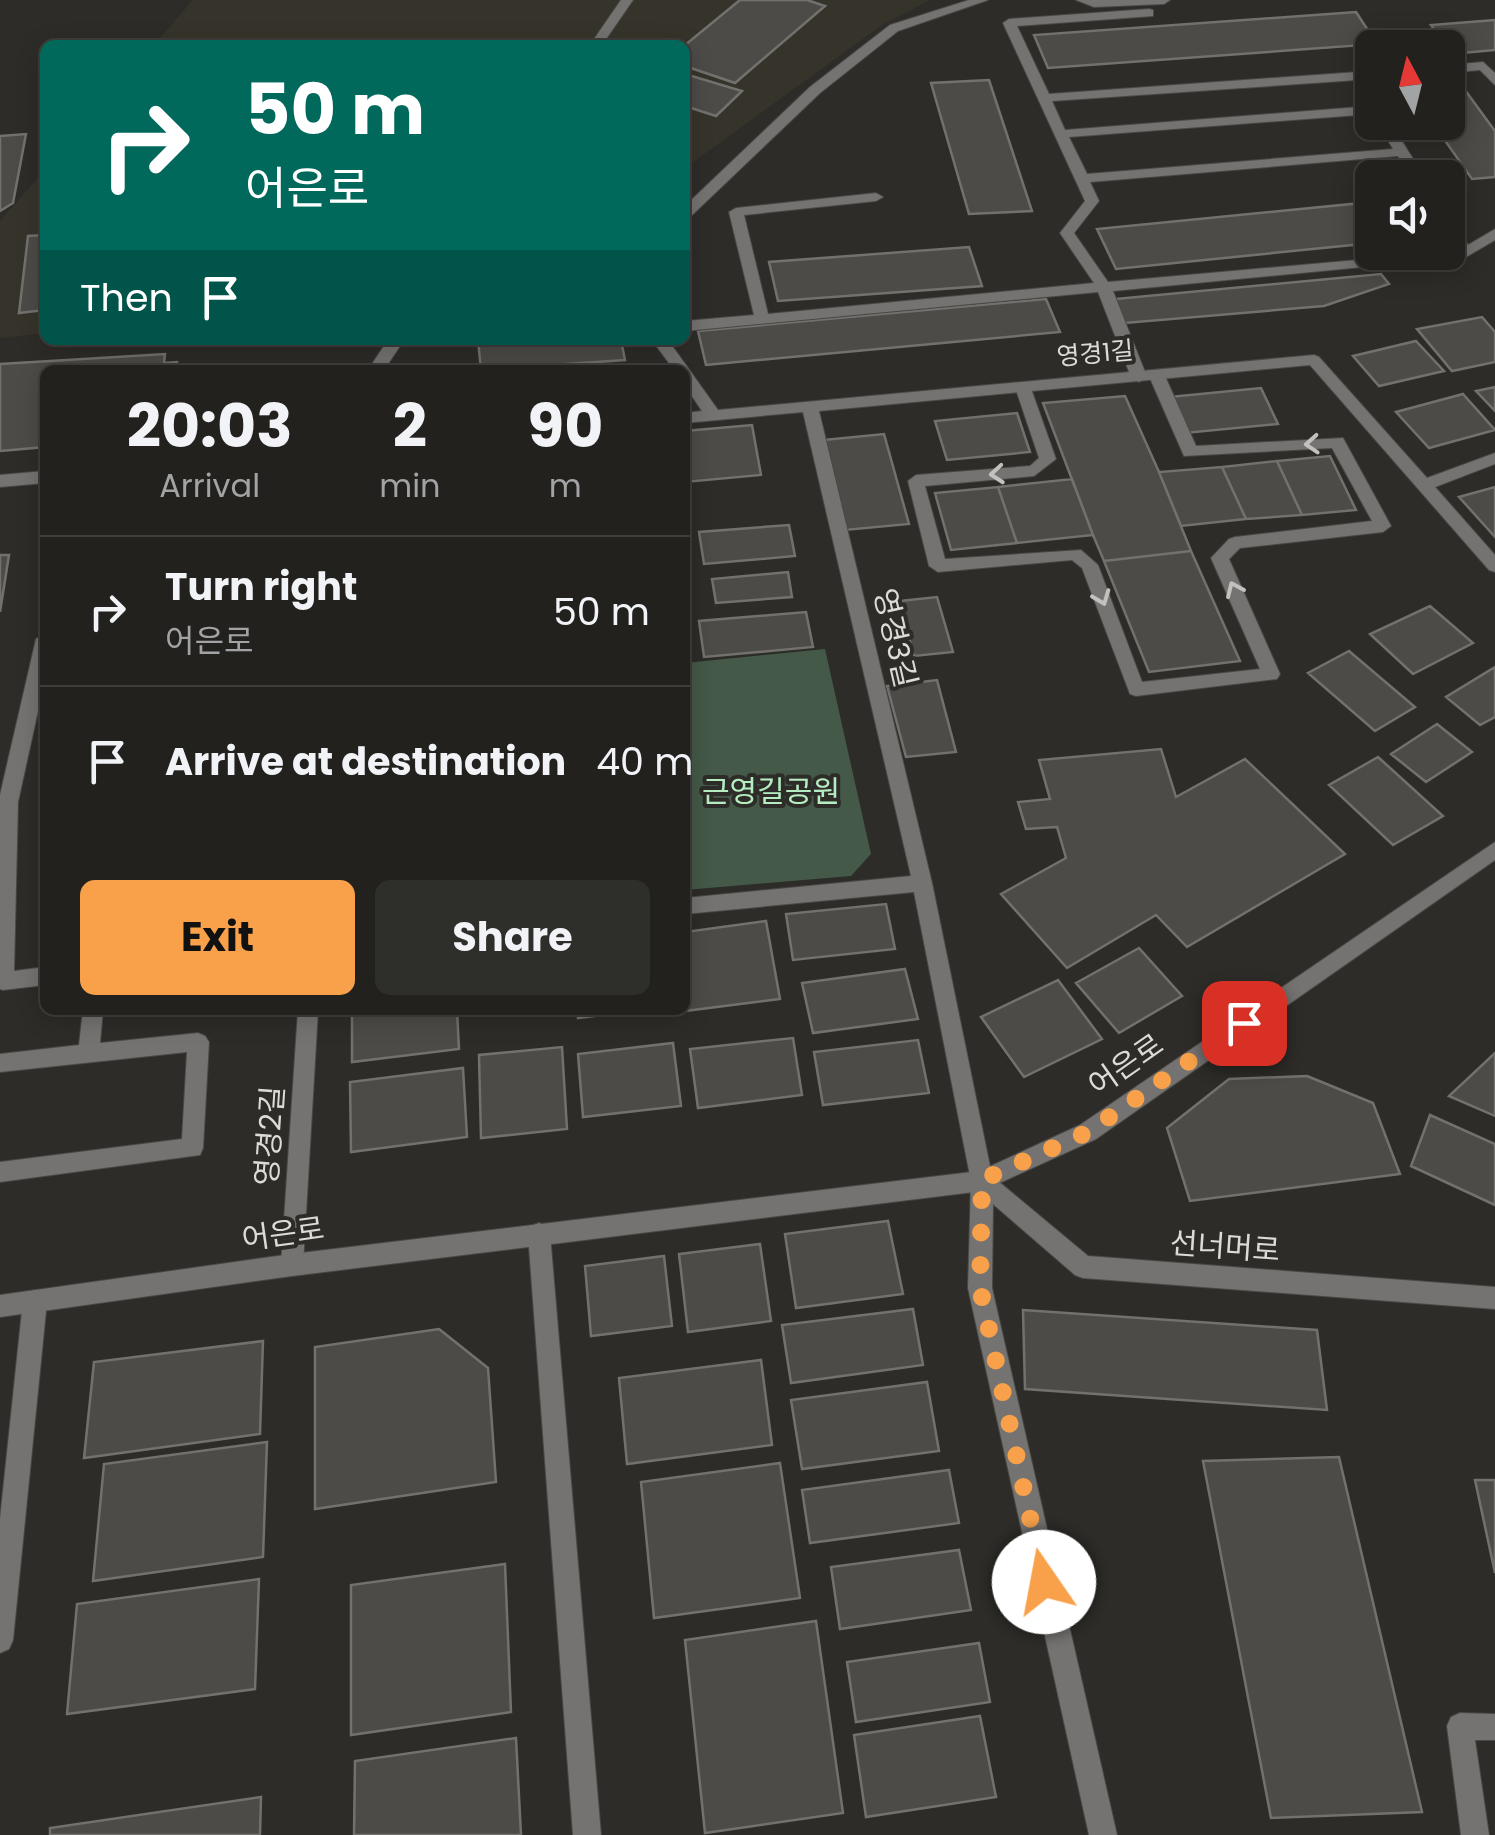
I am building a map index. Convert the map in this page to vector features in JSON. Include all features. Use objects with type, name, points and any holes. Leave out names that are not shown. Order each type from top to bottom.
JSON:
[{"type":"street","points":[[599,40],[627,0]]},
{"type":"street","points":[[690,209],[815,90],[894,28],[982,0]]},
{"type":"street","points":[[1082,0],[1164,0]]},
{"type":"street","points":[[1023,387],[1048,459],[1034,471],[916,481],[938,566],[1074,554],[1089,564],[1136,689],[1271,674],[1220,558],[1235,543],[1383,526],[1337,442],[1190,452],[1104,287],[1067,233],[1092,201],[1010,24],[1149,14]]},
{"type":"street","points":[[1465,68],[1483,66],[1495,80]]},
{"type":"street","points":[[1044,98],[1354,76]]},
{"type":"street","points":[[1061,134],[1355,109]]},
{"type":"street","points":[[1394,140],[1407,160]]},
{"type":"street","points":[[1082,179],[1402,152]]},
{"type":"street","points":[[762,319],[736,212],[876,196]]},
{"type":"street","points":[[690,326],[1466,253],[1495,233]]},
{"type":"street","name":"영경1길","points":[[690,418],[1314,360],[1495,566]]},
{"type":"street","points":[[690,382],[714,416]]},
{"type":"street","name":"영경3길","points":[[810,407],[922,882],[982,1180]]},
{"type":"street","points":[[1424,485],[1495,458]]},
{"type":"street","points":[[0,481],[40,477]]},
{"type":"street","points":[[40,661],[8,802],[3,981],[40,977]]},
{"type":"street","name":"어은로","points":[[0,1306],[292,1265],[982,1180],[1088,1132],[1495,850]]},
{"type":"street","points":[[690,905],[922,882]]},
{"type":"street","points":[[89,1053],[92,1015]]},
{"type":"street","name":"영경2길","points":[[292,1265],[308,1015]]},
{"type":"street","points":[[0,1063],[198,1042],[192,1148],[0,1172]]},
{"type":"street","points":[[982,1180],[980,1288],[1103,1835]]},
{"type":"street","name":"선너머로","points":[[982,1180],[1083,1267],[1495,1298]]},
{"type":"street","points":[[540,1234],[587,1835]]},
{"type":"street","points":[[0,1640],[35,1301]]},
{"type":"street","points":[[1476,1835],[1460,1726],[1495,1727]]},
{"type":"shaded area","points":[[193,0],[930,0],[882,25],[690,164],[690,40],[158,40]]},
{"type":"shaded area","points":[[40,176],[40,334],[0,338],[0,221]]},
{"type":"green space","name":"근영길공원","points":[[825,649],[871,854],[851,876],[690,890],[690,662]]},
{"type":"building","points":[[740,0],[807,0],[825,6],[735,83],[690,68],[690,41]]},
{"type":"building","points":[[1356,12],[1368,30],[1355,30],[1355,46],[1048,68],[1034,35]]},
{"type":"building","points":[[1495,20],[1495,50],[1465,53],[1465,30],[1434,30],[1431,25]]},
{"type":"building","points":[[690,75],[742,91],[716,116],[690,108]]},
{"type":"building","points":[[989,80],[1032,211],[969,214],[931,83]]},
{"type":"building","points":[[1465,90],[1495,131],[1495,177],[1472,179],[1465,169],[1465,160],[1459,160],[1445,140],[1465,140]]},
{"type":"building","points":[[26,134],[13,203],[0,211],[0,136]]},
{"type":"building","points":[[1355,204],[1355,245],[1116,269],[1097,229]]},
{"type":"building","points":[[40,235],[40,311],[19,313],[28,236]]},
{"type":"building","points":[[969,247],[982,286],[778,301],[769,262]]},
{"type":"building","points":[[1381,274],[1389,284],[1324,306],[1125,323],[1115,299]]},
{"type":"building","points":[[1046,299],[1060,332],[706,365],[698,331]]},
{"type":"building","points":[[1482,317],[1495,332],[1495,362],[1452,371],[1417,329]]},
{"type":"building","points":[[1416,341],[1444,371],[1379,386],[1353,356]]},
{"type":"building","points":[[478,345],[622,345],[625,360],[553,365],[480,365]]},
{"type":"building","points":[[165,354],[164,363],[177,362],[177,365],[40,365],[40,447],[0,451],[0,364]]},
{"type":"building","points":[[1495,387],[1495,411],[1476,391]]},
{"type":"building","points":[[1261,388],[1278,424],[1185,433],[1169,397]]},
{"type":"building","points":[[1463,394],[1495,430],[1429,448],[1396,412]]},
{"type":"building","points":[[1125,396],[1191,551],[1104,561],[1043,403]]},
{"type":"building","points":[[1017,413],[1030,452],[947,460],[935,421]]},
{"type":"building","points":[[752,425],[761,475],[690,482],[690,431]]},
{"type":"building","points":[[884,434],[909,524],[845,530],[823,440]]},
{"type":"building","points":[[1330,456],[1356,510],[1302,515],[1277,461]]},
{"type":"building","points":[[1277,461],[1302,515],[1246,519],[1222,467]]},
{"type":"building","points":[[1222,467],[1246,519],[1181,526],[1159,472]]},
{"type":"building","points":[[1072,479],[1093,535],[1017,543],[998,487]]},
{"type":"building","points":[[998,487],[1017,543],[951,550],[935,493]]},
{"type":"building","points":[[1495,487],[1495,537],[1459,497]]},
{"type":"building","points":[[789,525],[795,556],[704,564],[699,532]]},
{"type":"building","points":[[1191,551],[1240,661],[1149,672],[1104,561]]},
{"type":"building","points":[[0,555],[9,555],[0,612]]},
{"type":"building","points":[[788,572],[792,597],[716,603],[712,579]]},
{"type":"building","points":[[937,597],[953,652],[914,656],[899,601]]},
{"type":"building","points":[[1430,606],[1473,643],[1413,674],[1370,634]]},
{"type":"building","points":[[806,612],[813,647],[704,657],[699,621]]},
{"type":"building","points":[[1349,651],[1415,707],[1375,731],[1308,673]]},
{"type":"building","points":[[1495,667],[1495,717],[1480,725],[1446,697]]},
{"type":"building","points":[[937,680],[956,752],[906,757],[887,686]]},
{"type":"building","points":[[1437,724],[1472,752],[1426,782],[1391,754]]},
{"type":"building","points":[[1161,749],[1176,797],[1245,759],[1345,854],[1187,947],[1156,915],[1067,968],[1001,894],[1066,858],[1057,827],[1026,829],[1018,802],[1050,799],[1039,760]]},
{"type":"building","points":[[1378,757],[1443,816],[1393,845],[1329,785]]},
{"type":"building","points":[[886,904],[895,949],[793,960],[786,914]]},
{"type":"building","points":[[766,921],[780,999],[690,1010],[690,931]]},
{"type":"building","points":[[1139,948],[1182,996],[1119,1033],[1076,983]]},
{"type":"building","points":[[905,969],[918,1019],[813,1033],[802,983]]},
{"type":"building","points":[[1058,980],[1102,1039],[1024,1077],[981,1017]]},
{"type":"building","points":[[352,1015],[457,1015],[459,1049],[352,1062]]},
{"type":"building","points":[[793,1038],[802,1095],[698,1108],[690,1049]]},
{"type":"building","points":[[918,1040],[929,1093],[823,1105],[814,1052]]},
{"type":"building","points":[[673,1043],[681,1106],[583,1117],[578,1054]]},
{"type":"building","points":[[562,1047],[567,1129],[481,1138],[479,1055]]},
{"type":"building","points":[[1495,1053],[1495,1116],[1449,1096]]},
{"type":"building","points":[[463,1068],[467,1137],[351,1152],[350,1082]]},
{"type":"building","points":[[1307,1076],[1373,1103],[1400,1174],[1190,1201],[1167,1128],[1229,1079]]},
{"type":"building","points":[[1430,1115],[1495,1144],[1495,1205],[1411,1166]]},
{"type":"building","points":[[888,1221],[903,1294],[796,1308],[785,1234]]},
{"type":"building","points":[[760,1244],[771,1321],[688,1332],[679,1254]]},
{"type":"building","points":[[664,1256],[672,1326],[591,1336],[585,1266]]},
{"type":"building","points":[[913,1309],[923,1365],[791,1383],[782,1325]]},
{"type":"building","points":[[1023,1310],[1317,1330],[1327,1410],[1025,1389]]},
{"type":"building","points":[[439,1329],[488,1368],[496,1482],[315,1509],[315,1347]]},
{"type":"building","points":[[263,1341],[260,1434],[84,1458],[94,1362]]},
{"type":"building","points":[[761,1360],[772,1445],[627,1464],[619,1378]]},
{"type":"building","points":[[927,1382],[939,1451],[802,1469],[791,1400]]},
{"type":"building","points":[[267,1442],[263,1557],[93,1581],[104,1464]]},
{"type":"building","points":[[1339,1457],[1422,1812],[1271,1818],[1203,1461]]},
{"type":"building","points":[[780,1463],[800,1598],[654,1618],[641,1482]]},
{"type":"building","points":[[949,1470],[959,1523],[810,1543],[802,1490]]},
{"type":"building","points":[[1475,1480],[1495,1480],[1495,1573]]},
{"type":"building","points":[[959,1550],[971,1610],[840,1629],[831,1567]]},
{"type":"building","points":[[505,1564],[511,1712],[351,1735],[351,1585]]},
{"type":"building","points":[[259,1579],[255,1689],[67,1714],[77,1604]]},
{"type":"building","points":[[816,1621],[843,1813],[705,1833],[685,1640]]},
{"type":"building","points":[[979,1643],[990,1702],[856,1722],[847,1662]]},
{"type":"building","points":[[980,1716],[996,1797],[866,1817],[854,1735]]},
{"type":"building","points":[[516,1738],[521,1835],[354,1835],[355,1761]]},
{"type":"building","points":[[261,1797],[260,1835],[50,1835],[50,1828]]},
{"type":"route","points":[[1044,1582],[980,1288],[982,1180],[1088,1132],[1244,1023]]}]
